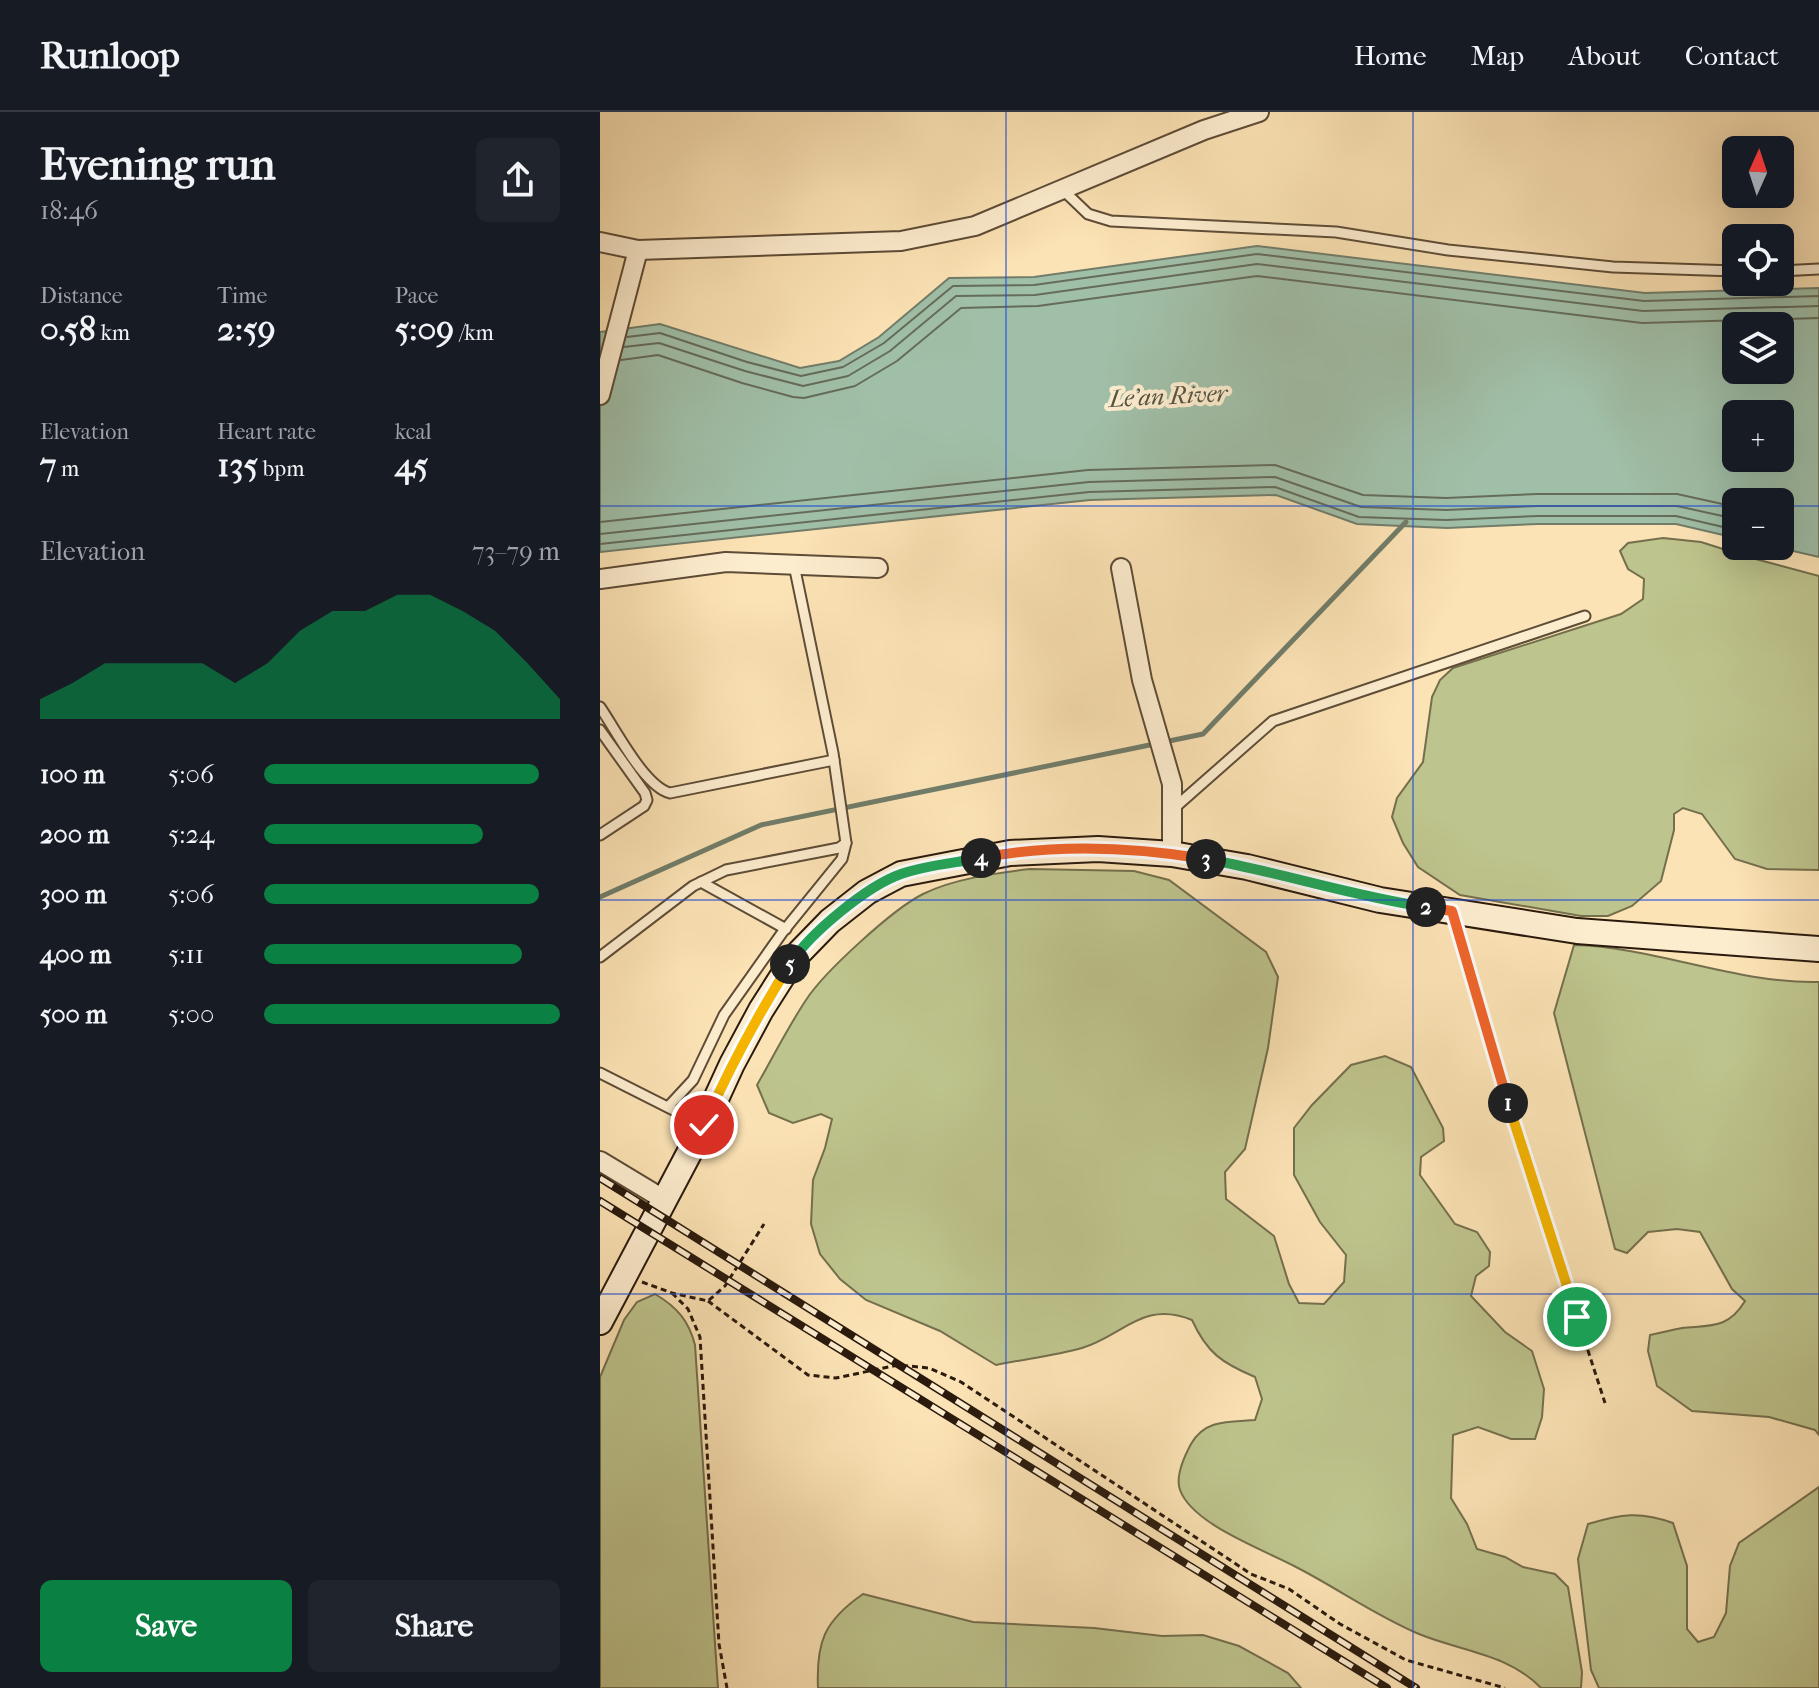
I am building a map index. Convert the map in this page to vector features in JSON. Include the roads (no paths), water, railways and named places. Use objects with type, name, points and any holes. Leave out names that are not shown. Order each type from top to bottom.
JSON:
[{"type":"street","points":[[600,242],[638,250],[901,241],[975,226],[1204,130],[1259,112]]},
{"type":"street","points":[[600,395],[638,250]]},
{"type":"street","points":[[600,579],[726,562],[878,568]]},
{"type":"street","points":[[1121,568],[1139,665],[1172,784],[1172,854]]},
{"type":"street","points":[[600,1322],[704,1125],[732,1064],[794,958],[830,921],[867,892],[901,874],[1010,853],[1098,849],[1172,854],[1247,867],[1380,900],[1577,931],[1819,949]]},
{"type":"street","points":[[600,1161],[663,1199]]},
{"type":"lane","points":[[1063,190],[1088,214],[1111,221],[1336,232],[1448,250],[1613,267],[1722,271]]},
{"type":"lane","points":[[1794,270],[1819,269]]},
{"type":"lane","points":[[668,1107],[693,1080],[724,1015],[786,929],[842,859],[846,843],[834,760],[794,565]]},
{"type":"lane","points":[[1172,810],[1273,721],[1585,616]]},
{"type":"lane","points":[[600,707],[650,779],[670,793],[834,760]]},
{"type":"lane","points":[[600,730],[647,800],[644,806],[600,835]]},
{"type":"lane","points":[[600,957],[701,882],[726,870],[839,848],[846,843]]},
{"type":"lane","points":[[701,882],[786,929]]},
{"type":"lane","points":[[600,1073],[704,1125]]},
{"type":"water","name":"Le'an River","points":[[1257,246],[1645,293],[1722,291],[1722,296],[1794,296],[1794,289],[1819,288],[1819,557],[1794,551],[1794,488],[1722,488],[1722,535],[1676,524],[1538,524],[1447,528],[1357,524],[1276,495],[1090,500],[600,552],[600,332],[660,324],[800,368],[839,361],[879,337],[949,278],[1034,277]]},
{"type":"waterway","points":[[600,897],[761,825],[1203,734],[1406,522]]},
{"type":"railway","points":[[600,1178],[1416,1688]]},
{"type":"railway","points":[[600,1201],[1387,1688]]}]
